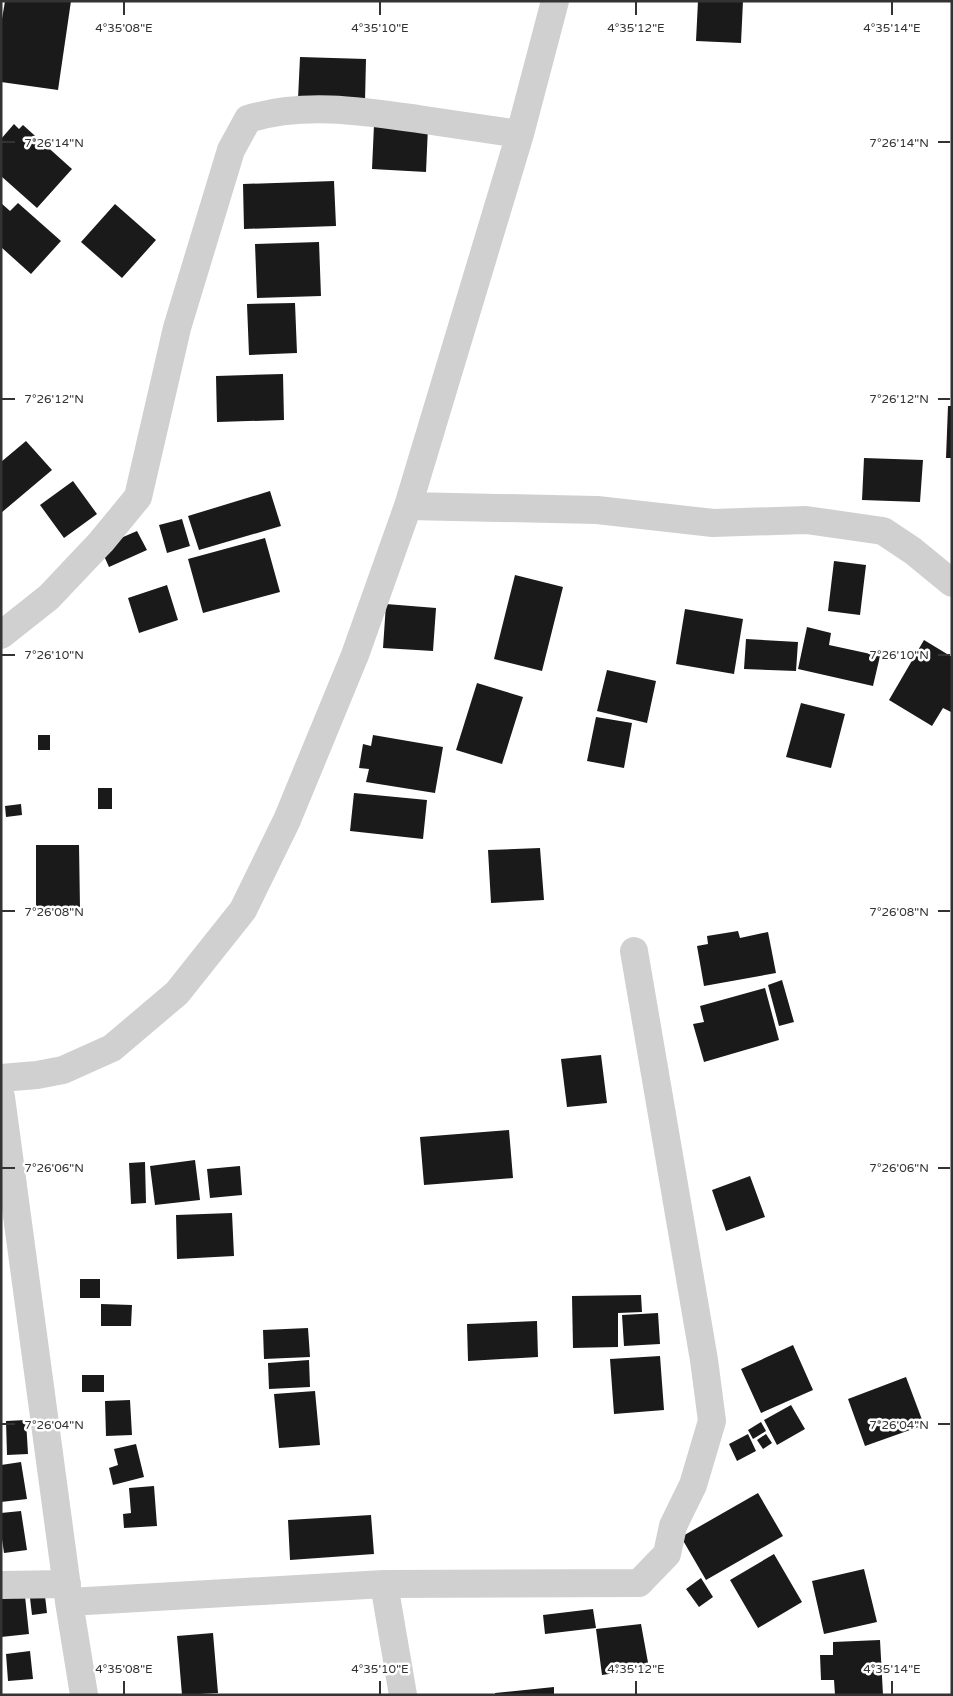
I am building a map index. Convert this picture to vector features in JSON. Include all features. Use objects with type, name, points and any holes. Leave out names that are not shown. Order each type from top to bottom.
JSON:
[{"type":"street","points":[[1,1078],[37,1075],[63,1070],[112,1048],[177,993],[243,910],[288,820],[351,664],[408,506],[520,134],[555,1]]},
{"type":"street","points":[[1,635],[49,597],[101,542],[138,497],[177,328],[231,150],[248,119],[268,113],[302,109],[362,111],[520,134]]},
{"type":"street","points":[[408,506],[597,510],[714,523],[806,520],[883,532],[947,570]]},
{"type":"street","points":[[1,1585],[68,1593],[384,1584],[639,1583],[667,1554],[673,1526],[693,1485],[712,1421],[704,1360],[634,951]]},
{"type":"street","points":[[1,1097],[11,1246],[84,1695]]},
{"type":"street","points":[[384,1584],[403,1695]]},
{"type":"building","points":[[5,1],[71,1],[58,90],[1,82],[1,25]]},
{"type":"building","points":[[698,1],[743,1],[741,43],[696,41]]},
{"type":"building","points":[[300,57],[366,59],[365,101],[298,99]]},
{"type":"building","points":[[14,124],[19,129],[23,125],[72,169],[37,208],[1,176],[1,139]]},
{"type":"building","points":[[374,125],[428,127],[426,172],[372,169]]},
{"type":"building","points":[[334,181],[336,226],[244,229],[243,184]]},
{"type":"building","points":[[1,203],[10,211],[18,203],[61,241],[31,274],[1,247]]},
{"type":"building","points":[[115,204],[156,240],[122,278],[81,242]]},
{"type":"building","points":[[319,242],[321,296],[257,298],[255,244]]},
{"type":"building","points":[[295,303],[297,353],[249,355],[247,304]]},
{"type":"building","points":[[283,374],[284,420],[217,422],[216,376]]},
{"type":"building","points":[[948,406],[952,406],[952,458],[946,458]]},
{"type":"building","points":[[26,441],[52,470],[1,513],[1,462]]},
{"type":"building","points":[[864,458],[923,460],[920,502],[862,500]]},
{"type":"building","points":[[73,481],[97,514],[64,538],[40,505]]},
{"type":"building","points":[[270,491],[281,526],[199,550],[188,516]]},
{"type":"building","points":[[182,519],[190,546],[167,553],[159,525]]},
{"type":"building","points":[[137,531],[147,550],[109,567],[100,547]]},
{"type":"building","points":[[265,538],[280,592],[203,613],[188,559]]},
{"type":"building","points":[[834,561],[866,565],[860,615],[828,611]]},
{"type":"building","points":[[515,575],[563,587],[542,671],[494,659]]},
{"type":"building","points":[[167,585],[178,620],[139,633],[128,598]]},
{"type":"building","points":[[386,604],[436,608],[433,651],[383,648]]},
{"type":"building","points":[[685,609],[743,619],[734,674],[676,664]]},
{"type":"building","points":[[807,627],[831,633],[829,645],[880,656],[873,686],[798,669]]},
{"type":"building","points":[[746,639],[798,642],[796,671],[744,669]]},
{"type":"building","points":[[924,640],[952,657],[952,711],[943,708],[932,726],[889,700]]},
{"type":"building","points":[[607,670],[656,681],[647,723],[597,711]]},
{"type":"building","points":[[477,683],[523,697],[502,764],[456,750]]},
{"type":"building","points":[[801,703],[845,714],[831,768],[786,757]]},
{"type":"building","points":[[596,717],[632,723],[624,768],[587,761]]},
{"type":"building","points":[[38,735],[50,735],[50,750],[38,750]]},
{"type":"building","points":[[373,735],[443,747],[435,793],[366,782],[369,769],[359,768],[363,744],[371,746]]},
{"type":"building","points":[[98,788],[112,788],[112,809],[98,809]]},
{"type":"building","points":[[354,793],[427,800],[423,839],[350,831]]},
{"type":"building","points":[[21,804],[22,815],[6,817],[5,806]]},
{"type":"building","points":[[36,845],[79,845],[80,908],[36,908]]},
{"type":"building","points":[[540,848],[544,900],[491,903],[488,850]]},
{"type":"building","points":[[738,931],[740,938],[768,932],[776,973],[704,986],[697,946],[708,944],[707,936]]},
{"type":"building","points":[[782,980],[794,1022],[779,1026],[768,985]]},
{"type":"building","points":[[765,988],[779,1040],[704,1062],[693,1024],[704,1022],[700,1006]]},
{"type":"building","points":[[601,1055],[607,1103],[567,1107],[561,1059]]},
{"type":"building","points":[[509,1130],[513,1178],[424,1185],[420,1137]]},
{"type":"building","points":[[195,1160],[200,1200],[155,1205],[150,1166]]},
{"type":"building","points":[[145,1162],[146,1203],[131,1204],[129,1163]]},
{"type":"building","points":[[240,1166],[242,1195],[210,1198],[207,1169]]},
{"type":"building","points":[[750,1176],[765,1217],[726,1231],[712,1190]]},
{"type":"building","points":[[232,1213],[234,1256],[177,1259],[176,1215]]},
{"type":"building","points":[[80,1279],[100,1279],[100,1298],[80,1298]]},
{"type":"building","points":[[641,1295],[642,1312],[618,1313],[618,1347],[573,1348],[572,1296]]},
{"type":"building","points":[[101,1304],[132,1305],[131,1326],[101,1326]]},
{"type":"building","points":[[658,1313],[660,1344],[624,1346],[622,1315]]},
{"type":"building","points":[[537,1321],[538,1357],[468,1361],[467,1324]]},
{"type":"building","points":[[308,1328],[310,1357],[264,1359],[263,1330]]},
{"type":"building","points":[[793,1345],[813,1390],[761,1413],[741,1369]]},
{"type":"building","points":[[660,1356],[664,1410],[614,1414],[610,1359]]},
{"type":"building","points":[[309,1360],[310,1387],[269,1389],[268,1363]]},
{"type":"building","points":[[82,1375],[104,1375],[104,1392],[82,1392]]},
{"type":"building","points":[[906,1377],[924,1425],[865,1446],[848,1399]]},
{"type":"building","points":[[315,1391],[320,1445],[279,1448],[274,1394]]},
{"type":"building","points":[[130,1400],[132,1435],[106,1436],[105,1401]]},
{"type":"building","points":[[791,1405],[805,1429],[777,1445],[764,1420]]},
{"type":"building","points":[[26,1420],[28,1454],[7,1455],[6,1421]]},
{"type":"building","points":[[761,1422],[766,1431],[753,1439],[748,1430]]},
{"type":"building","points":[[748,1434],[756,1451],[737,1461],[729,1444]]},
{"type":"building","points":[[766,1434],[772,1443],[763,1449],[757,1440]]},
{"type":"building","points":[[136,1444],[144,1477],[113,1485],[109,1468],[118,1465],[114,1449]]},
{"type":"building","points":[[21,1462],[27,1499],[1,1502],[1,1465]]},
{"type":"building","points":[[154,1486],[157,1526],[124,1528],[123,1514],[131,1513],[129,1488]]},
{"type":"building","points":[[758,1493],[783,1536],[706,1580],[681,1537]]},
{"type":"building","points":[[21,1511],[27,1550],[4,1553],[1,1513]]},
{"type":"building","points":[[371,1515],[374,1554],[290,1560],[288,1520]]},
{"type":"building","points":[[774,1554],[802,1602],[758,1628],[730,1580]]},
{"type":"building","points":[[864,1569],[877,1622],[824,1634],[812,1581]]},
{"type":"building","points":[[701,1578],[713,1597],[699,1607],[686,1589]]},
{"type":"building","points":[[25,1596],[29,1634],[1,1637],[1,1599]]},
{"type":"building","points":[[45,1596],[47,1613],[32,1615],[30,1598]]},
{"type":"building","points":[[593,1609],[596,1628],[545,1634],[543,1615]]},
{"type":"building","points":[[641,1624],[649,1668],[602,1675],[596,1629]]},
{"type":"building","points":[[213,1633],[218,1693],[182,1695],[177,1636]]},
{"type":"building","points":[[880,1640],[883,1695],[835,1695],[834,1680],[821,1680],[820,1655],[833,1655],[833,1642]]},
{"type":"building","points":[[30,1651],[33,1679],[8,1681],[6,1654]]},
{"type":"building","points":[[554,1687],[554,1695],[495,1695],[495,1693]]}]
